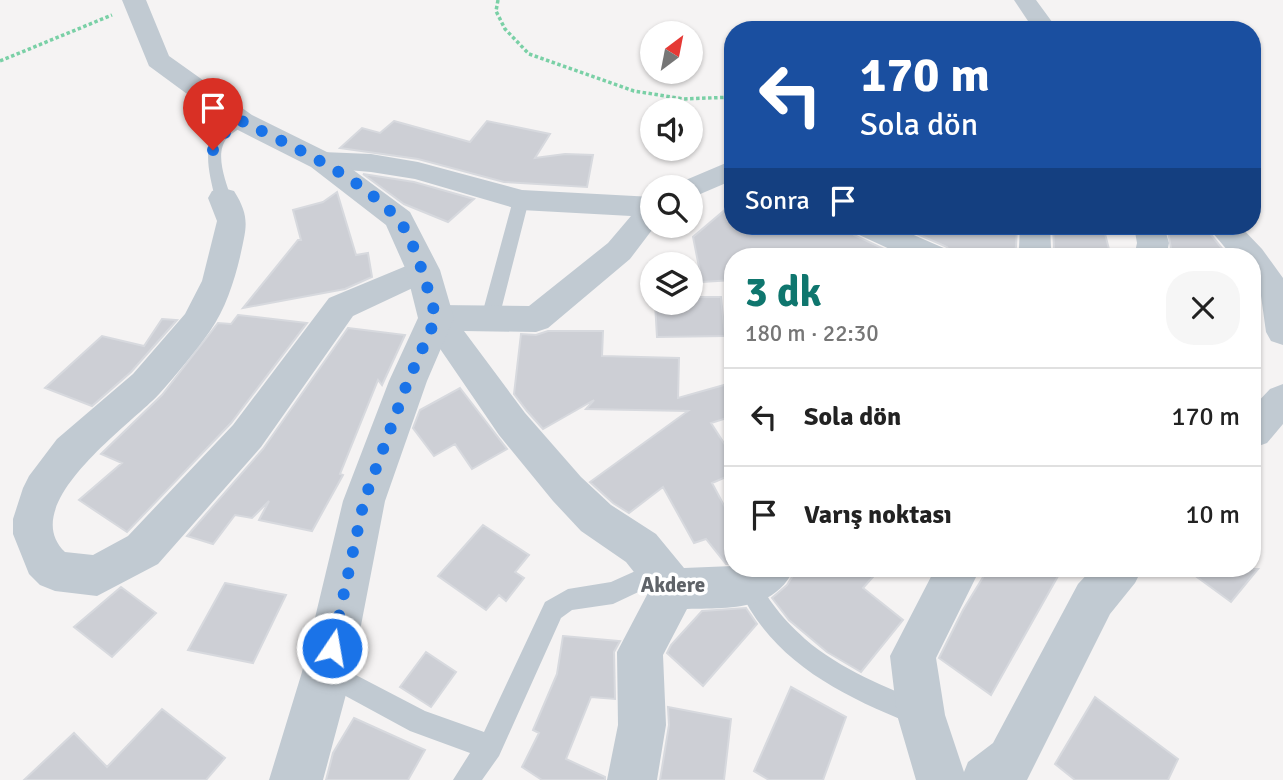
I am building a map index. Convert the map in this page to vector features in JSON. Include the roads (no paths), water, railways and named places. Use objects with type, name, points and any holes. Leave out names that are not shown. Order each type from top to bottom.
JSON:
[{"type":"street","points":[[135,3],[158,60],[242,121],[322,161],[398,219],[422,270],[436,318],[512,424],[567,489],[596,518],[641,548],[667,580]]},
{"type":"street","points":[[1014,6],[1034,21]]},
{"type":"street","points":[[322,161],[371,163],[418,171],[522,200],[640,207]]},
{"type":"street","points":[[703,183],[724,173]]},
{"type":"street","points":[[223,198],[232,221],[218,281],[199,321],[146,384],[71,451],[43,488],[34,519],[34,534],[44,560],[55,571],[97,576],[143,550],[247,436],[341,307],[422,270]]},
{"type":"street","points":[[436,318],[536,319],[620,251],[640,225]]},
{"type":"street","points":[[886,235],[916,248]]},
{"type":"street","points":[[1230,235],[1242,248]]},
{"type":"street","points":[[1261,272],[1277,294],[1283,332]]},
{"type":"street","points":[[296,780],[327,672],[364,501],[408,381],[436,318]]},
{"type":"street","points":[[1261,423],[1283,399]]},
{"type":"street","points":[[667,580],[760,577]]},
{"type":"street","points":[[941,780],[921,715],[914,656],[954,577]]},
{"type":"street","points":[[986,780],[1011,761],[1094,599],[1113,577]]},
{"type":"street","points":[[632,780],[642,725],[640,652],[667,580]]},
{"type":"lane","points":[[223,198],[214,156],[215,143],[225,131],[242,121]]},
{"type":"lane","points":[[490,318],[522,200]]},
{"type":"lane","points":[[760,577],[766,616],[800,650],[866,692],[921,715]]},
{"type":"lane","points":[[466,780],[490,747],[553,610],[568,600],[667,580]]},
{"type":"lane","points":[[327,672],[419,722],[490,747]]},
{"type":"district","name":"Akdere","points":[[673,585]]}]
